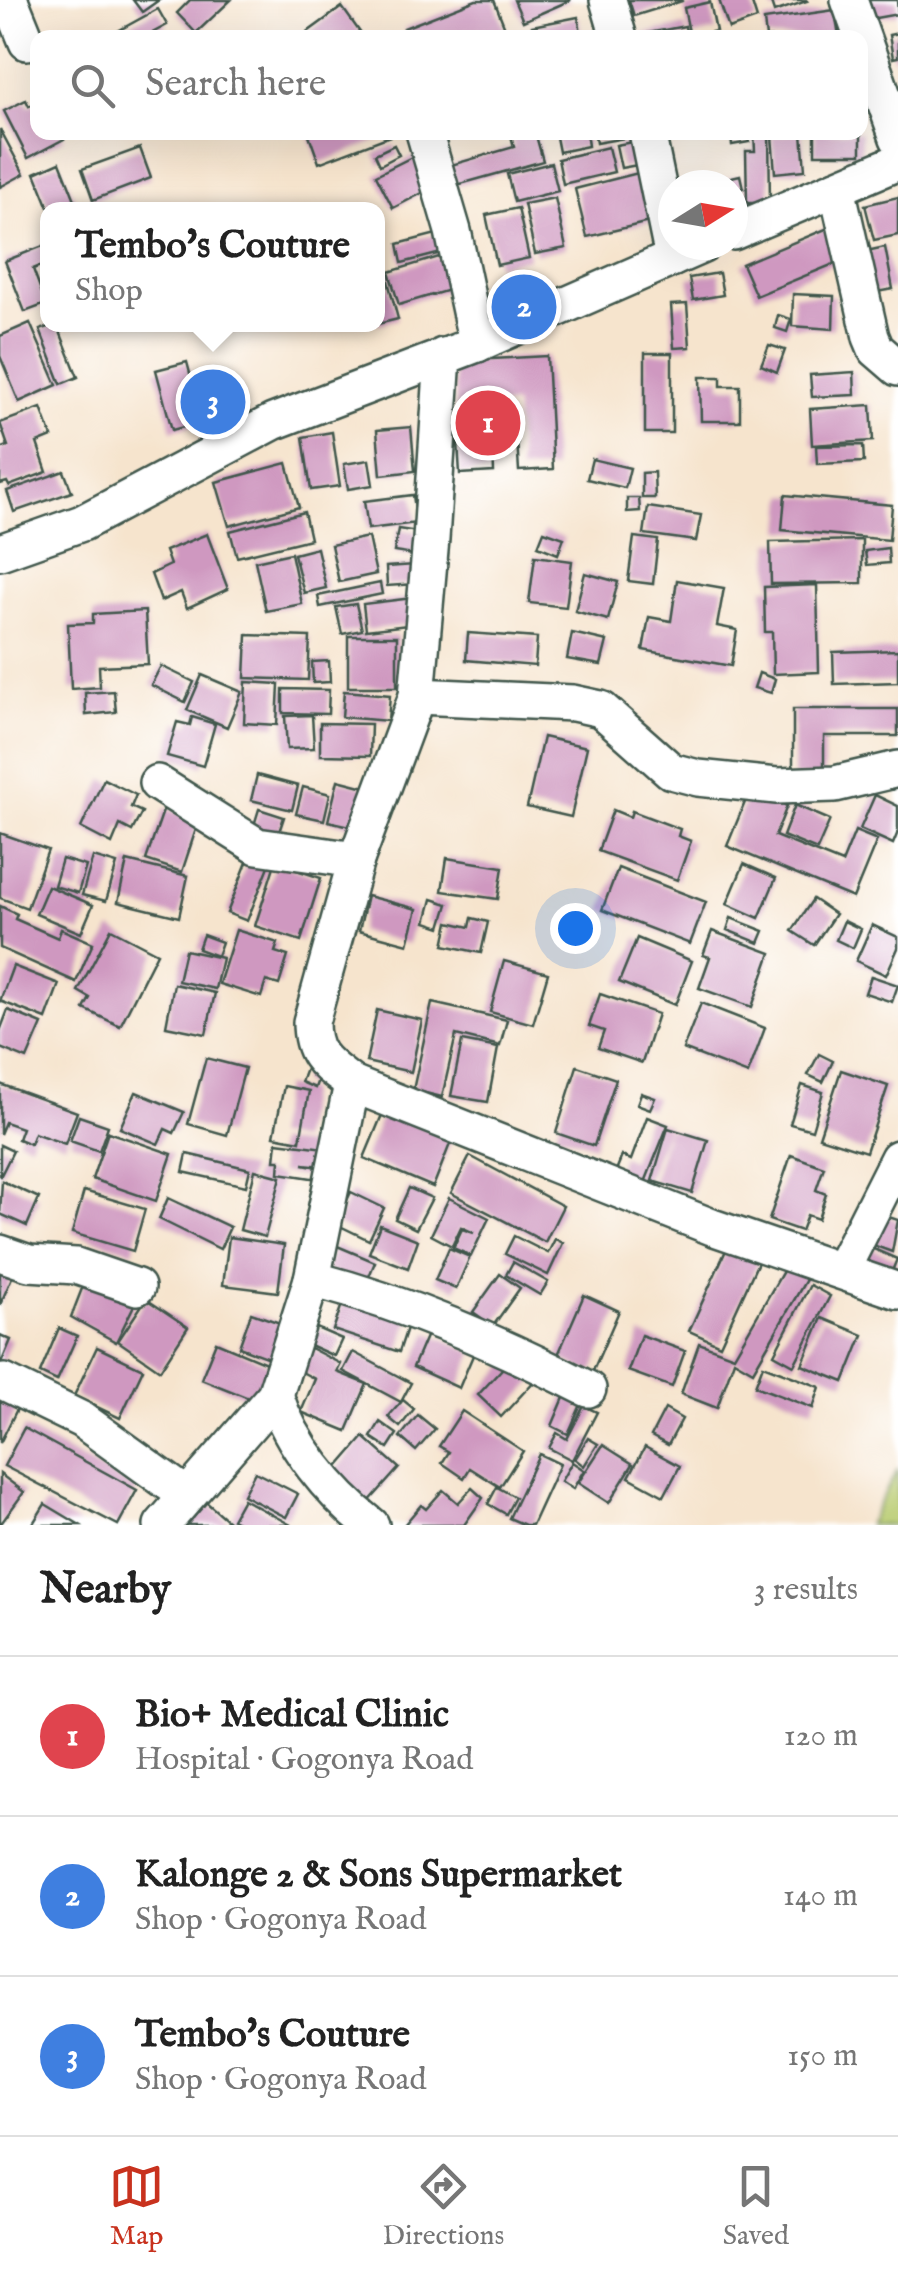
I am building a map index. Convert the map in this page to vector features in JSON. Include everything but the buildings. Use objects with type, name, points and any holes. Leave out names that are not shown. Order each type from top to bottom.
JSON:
[{"type":"street","points":[[10,0],[27,42]]},
{"type":"street","points":[[608,0],[617,30]]},
{"type":"street","points":[[848,0],[859,30]]},
{"type":"street","points":[[868,55],[898,138]]},
{"type":"street","points":[[426,140],[453,231],[478,344]]},
{"type":"street","points":[[649,140],[659,170]]},
{"type":"street","points":[[748,226],[898,162]]},
{"type":"street","points":[[837,188],[871,337],[876,348],[898,368]]},
{"type":"street","points":[[0,552],[82,523],[273,422],[478,344],[668,260]]},
{"type":"street","points":[[443,356],[416,696],[356,860],[311,1022],[311,1042],[320,1058],[352,1084],[712,1227],[898,1291]]},
{"type":"street","points":[[416,696],[574,704],[601,710],[671,771],[698,778],[777,786],[835,784],[898,769]]},
{"type":"street","points":[[157,784],[257,846],[356,860]]},
{"type":"street","points":[[162,1525],[274,1396],[312,1279],[352,1084]]},
{"type":"street","points":[[841,1272],[898,1158]]},
{"type":"street","points":[[0,1253],[29,1263],[76,1266],[137,1288]]},
{"type":"street","points":[[312,1279],[405,1305],[502,1346],[588,1389]]},
{"type":"street","points":[[4,1382],[82,1420],[186,1495]]},
{"type":"street","points":[[274,1396],[284,1423],[343,1504],[370,1525]]},
{"type":"green space","points":[[898,1469],[898,1525],[868,1525]]},
{"type":"place","name":"Kalonge 2 & Sons Supermarket","points":[[524,307]]},
{"type":"place","name":"Tembo's Couture","points":[[213,402]]},
{"type":"place","name":"Bio+ Medical Clinic","points":[[488,423]]}]
